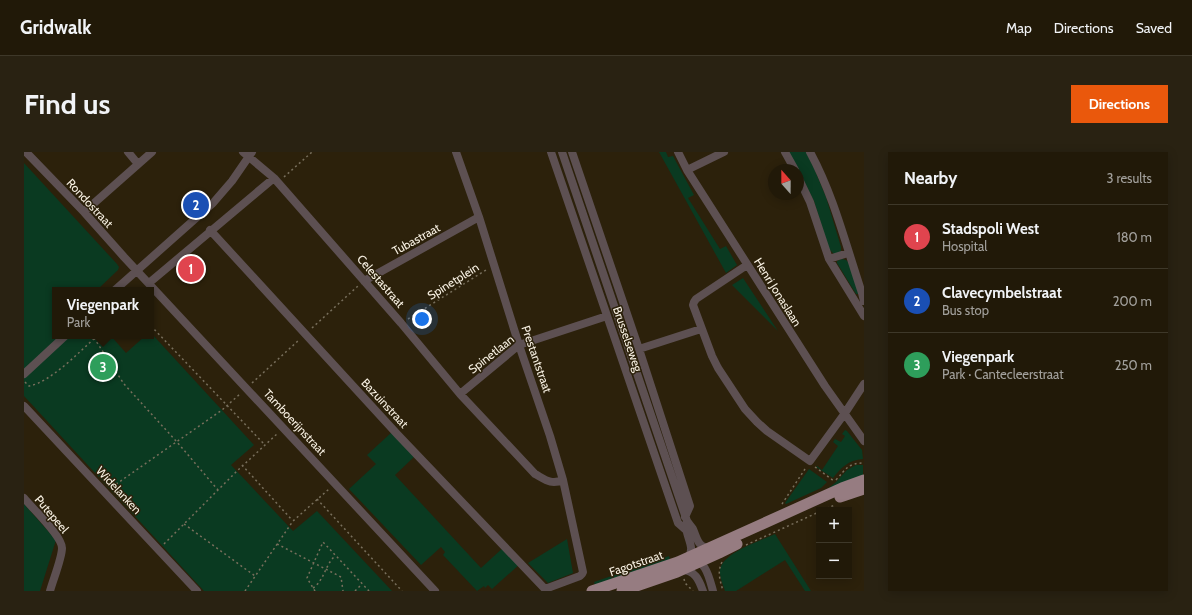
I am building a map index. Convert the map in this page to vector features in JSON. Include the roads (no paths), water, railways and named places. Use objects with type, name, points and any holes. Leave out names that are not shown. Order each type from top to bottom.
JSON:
[{"type":"main road","points":[[712,552],[786,513],[842,488],[864,480]]},
{"type":"main road","points":[[786,513],[864,489]]},
{"type":"main road","name":"Fagotstraat","points":[[592,591],[688,558],[712,552]]},
{"type":"main road","name":"Fagotstraat","points":[[622,591],[683,575],[712,552]]},
{"type":"street","name":"Rondostraat","points":[[26,152],[84,212],[136,270]]},
{"type":"street","points":[[128,152],[138,164]]},
{"type":"street","points":[[84,212],[152,152]]},
{"type":"street","name":"Prestantstraat","points":[[456,152],[479,217],[493,266],[550,436],[563,480],[583,572],[580,576]]},
{"type":"street","name":"Brusselseweg","points":[[552,152],[678,523],[686,530]]},
{"type":"street","name":"Brusselseweg","points":[[562,152],[686,519],[699,544],[712,552]]},
{"type":"street","name":"Brusselseweg","points":[[572,152],[639,349],[690,506],[686,519],[686,530],[691,547],[691,554],[688,558]]},
{"type":"street","name":"Henri Jonaslaan","points":[[678,152],[687,170],[825,386],[864,441]]},
{"type":"street","points":[[687,170],[724,152]]},
{"type":"street","points":[[785,152],[792,164]]},
{"type":"street","points":[[810,152],[828,191],[864,301]]},
{"type":"street","points":[[118,287],[213,203],[232,181],[248,153]]},
{"type":"street","name":"Celestastraat","points":[[248,153],[276,180],[401,323],[460,394],[535,474],[550,482],[563,480]]},
{"type":"street","points":[[149,283],[210,230],[276,180]]},
{"type":"street","points":[[804,190],[810,202],[829,259],[864,316]]},
{"type":"street","name":"Tubastraat","points":[[364,281],[479,217]]},
{"type":"street","name":"Bazuinstraat","points":[[210,230],[398,435],[545,589],[580,576]]},
{"type":"street","points":[[829,259],[848,253]]},
{"type":"street","points":[[748,266],[694,302],[693,305],[709,350],[718,368],[745,409],[756,422],[766,431],[810,461],[864,384]]},
{"type":"street","name":"Tamboerijnstraat","points":[[136,270],[153,287]]},
{"type":"street","name":"Tamboerijnstraat","points":[[154,288],[435,591]]},
{"type":"street","name":"Spinetlaan","points":[[460,394],[519,345],[607,316]]},
{"type":"street","points":[[639,349],[701,329]]},
{"type":"street","points":[[24,374],[62,339]]},
{"type":"street","name":"Widelanken","points":[[24,406],[197,591]]},
{"type":"street","name":"Putepeel","points":[[24,498],[57,535],[61,543],[62,551],[50,591]]},
{"type":"street","points":[[712,552],[708,564],[708,572],[713,591]]},
{"type":"street","points":[[688,558],[699,562],[708,572]]},
{"type":"street","points":[[683,575],[686,570],[698,578],[702,591]]},
{"type":"place","name":"Clavecymbelstraat","points":[[196,205]]},
{"type":"place","name":"Stadspoli West","points":[[191,269]]},
{"type":"place","name":"Viegenpark","points":[[103,367]]}]
